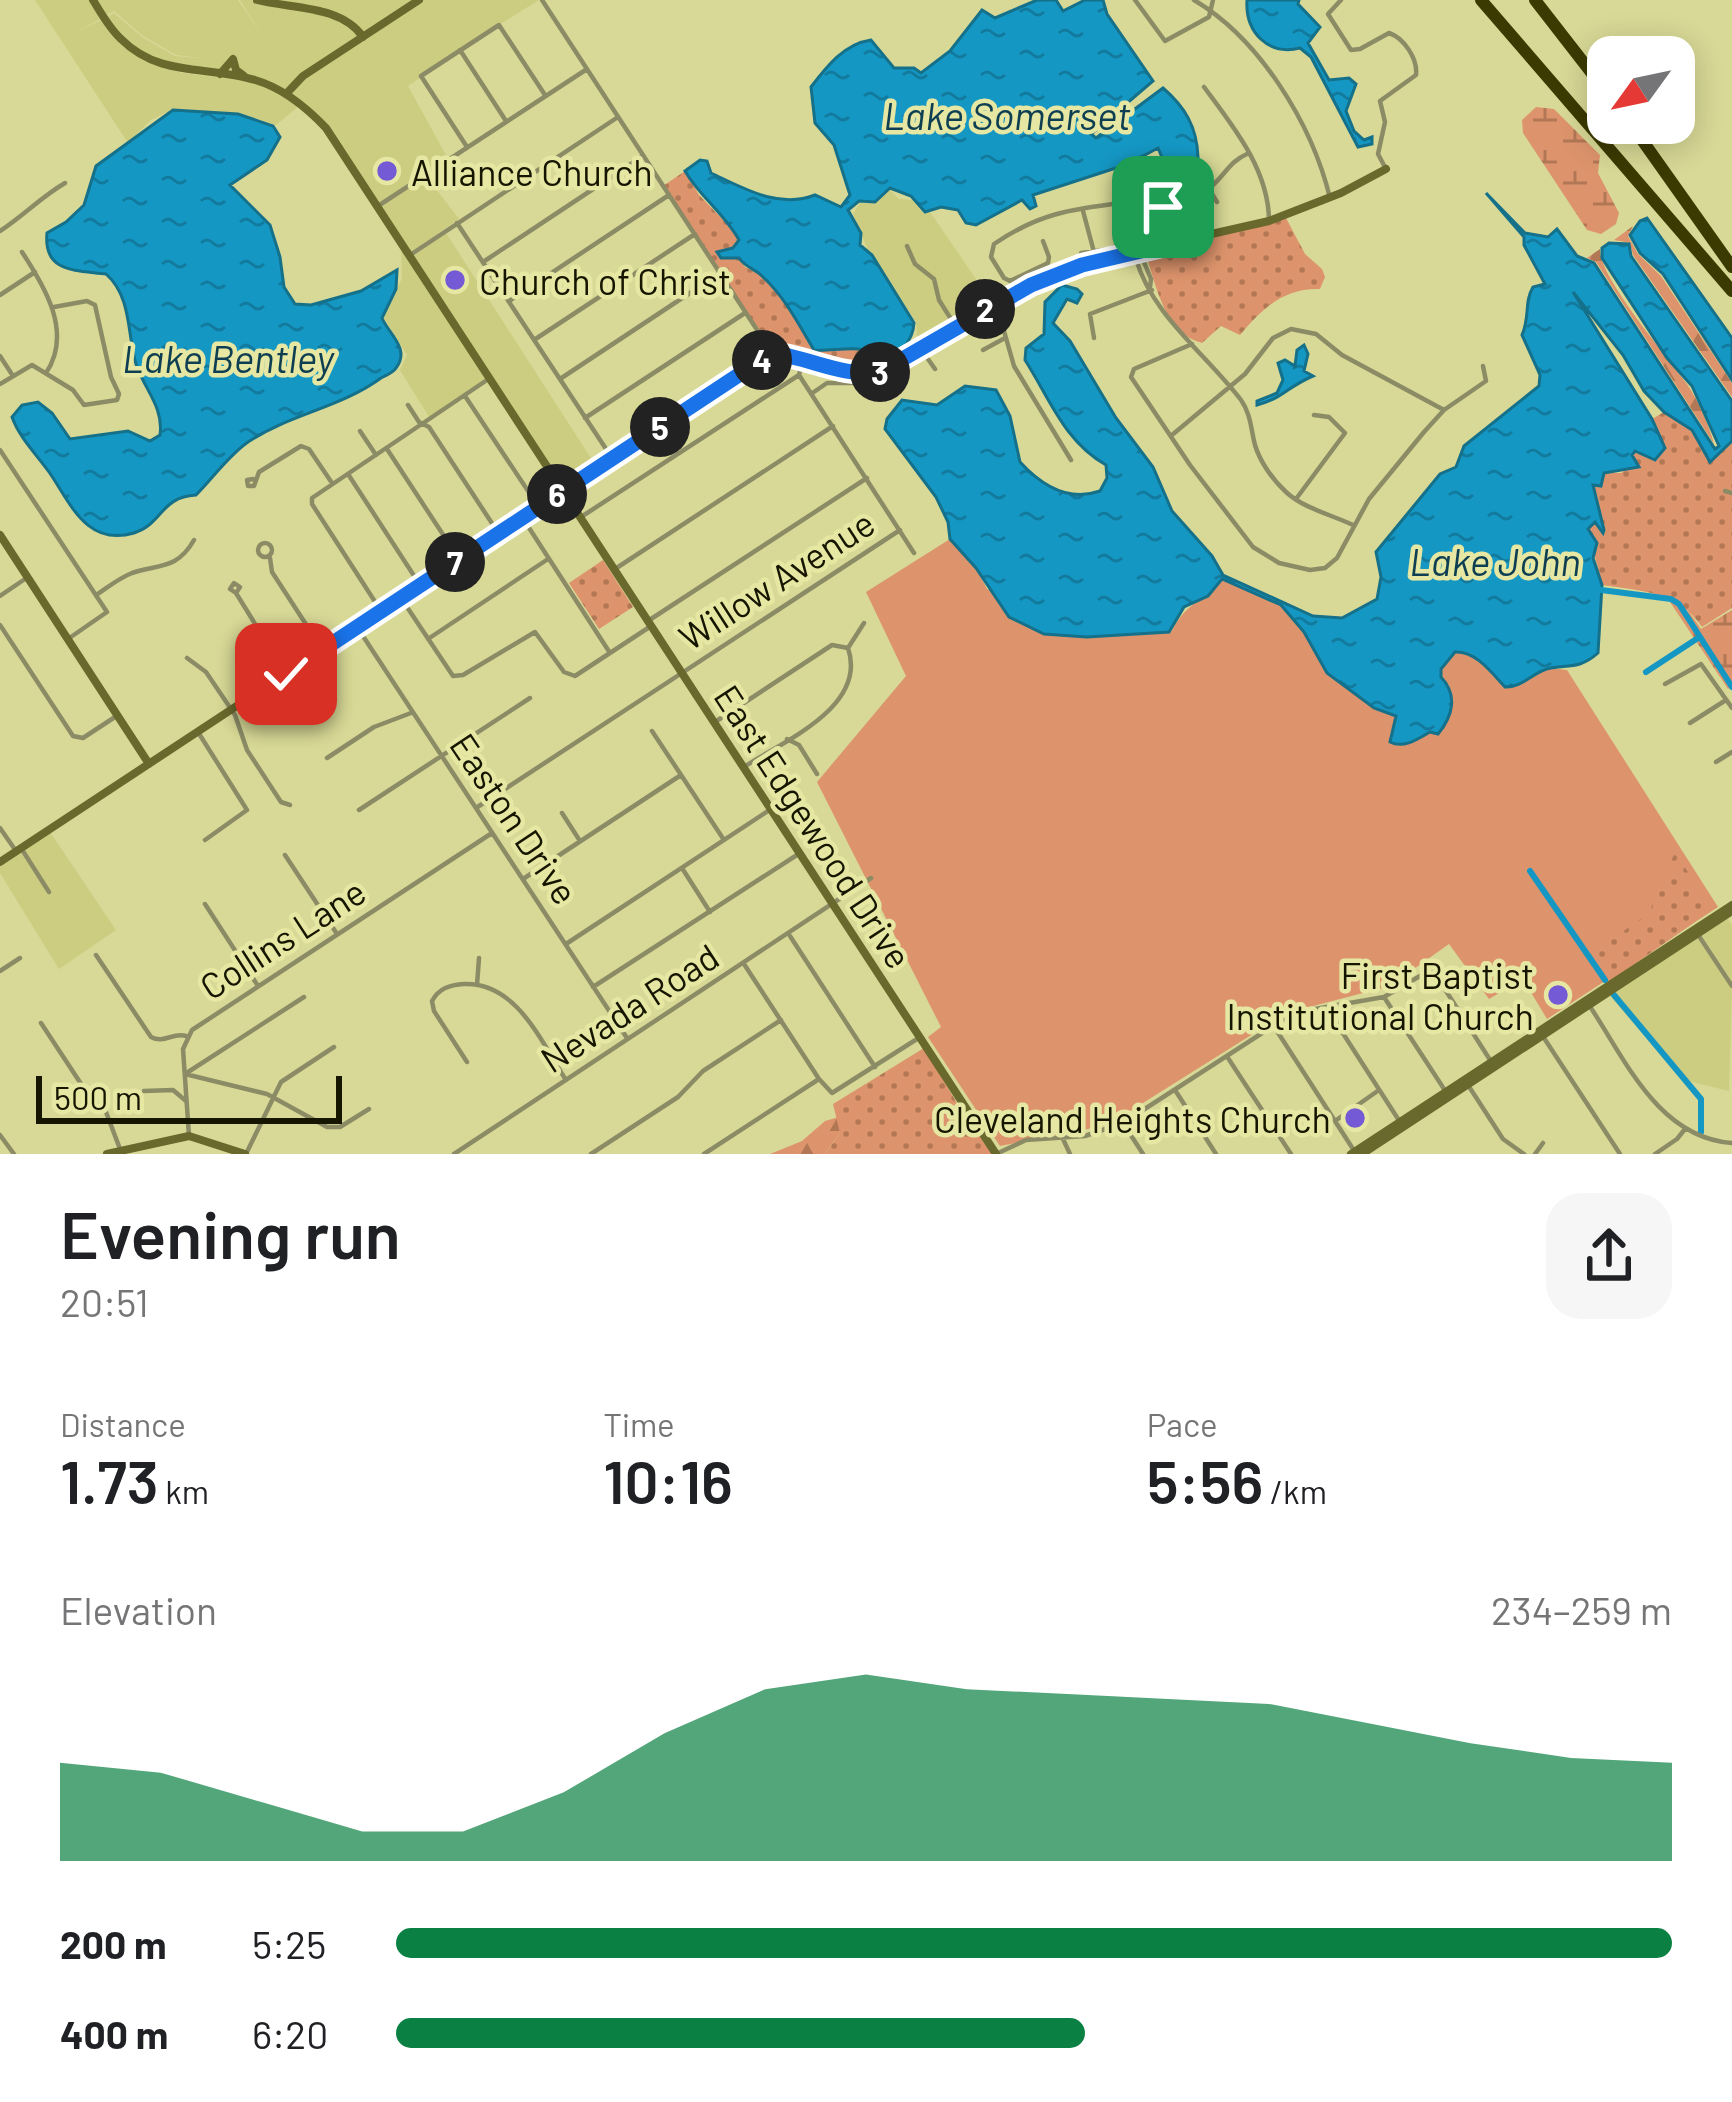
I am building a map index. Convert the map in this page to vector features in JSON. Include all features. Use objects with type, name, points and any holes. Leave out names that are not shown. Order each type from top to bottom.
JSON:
[{"type":"highway","points":[[1481,0],[1732,291]]},
{"type":"highway","points":[[1535,0],[1587,67]]},
{"type":"highway","points":[[1645,144],[1732,267]]},
{"type":"street","name":"East Edgewood Drive","points":[[93,0],[121,39],[148,58],[182,71],[246,77],[286,94],[326,128],[996,1154]]},
{"type":"street","points":[[257,0],[340,16],[363,37]]},
{"type":"street","points":[[286,94],[303,76],[418,0]]},
{"type":"street","points":[[542,0],[772,353]]},
{"type":"street","points":[[1136,0],[1165,41],[1209,16],[1213,0]]},
{"type":"street","points":[[1194,0],[1235,31],[1280,90],[1305,134],[1330,198]]},
{"type":"street","points":[[0,862],[772,353],[857,374],[880,372],[1031,285],[1082,265],[1269,221],[1330,198],[1386,169],[1378,154],[1385,122],[1380,101],[1416,75],[1416,63],[1400,37],[1390,33],[1351,50],[1329,19],[1330,8],[1341,0]]},
{"type":"street","points":[[467,147],[421,76],[460,50],[499,25],[545,95]]},
{"type":"street","points":[[460,50],[506,121]]},
{"type":"street","points":[[220,74],[233,59],[235,68],[246,77]]},
{"type":"street","points":[[378,206],[587,69]]},
{"type":"street","points":[[1204,87],[1249,153],[1266,193],[1269,221]]},
{"type":"street","points":[[410,255],[618,117]]},
{"type":"street","points":[[1220,128],[1230,122]]},
{"type":"street","points":[[1166,202],[1208,189],[1231,162],[1249,153]]},
{"type":"street","points":[[482,262],[644,156]]},
{"type":"street","points":[[0,231],[65,183]]},
{"type":"street","points":[[1148,187],[1166,202]]},
{"type":"street","points":[[1208,189],[1217,202]]},
{"type":"street","points":[[508,301],[669,195]]},
{"type":"street","points":[[1166,202],[1164,212],[1179,242]]},
{"type":"street","points":[[1042,241],[1048,263],[1005,280],[990,251],[994,244],[1059,210],[1122,203],[1133,220],[1134,232],[1127,241],[1079,255],[1082,265]]},
{"type":"street","points":[[1082,208],[1094,252]]},
{"type":"street","points":[[457,223],[612,458]]},
{"type":"street","points":[[534,340],[694,234]]},
{"type":"street","points":[[907,246],[915,264],[934,279],[939,300],[956,327]]},
{"type":"street","points":[[22,253],[54,307],[56,357],[46,373]]},
{"type":"street","points":[[1140,253],[1164,313],[1246,409],[1264,465],[1296,499],[1354,525]]},
{"type":"street","points":[[0,295],[35,272]]},
{"type":"street","points":[[1026,273],[1031,285]]},
{"type":"street","points":[[560,379],[720,274]]},
{"type":"street","points":[[1094,338],[1090,314],[1151,289]]},
{"type":"street","points":[[0,384],[32,365],[73,391],[84,405],[113,402],[118,397],[94,305],[86,301],[54,307]]},
{"type":"street","points":[[996,303],[1014,366],[1072,460]]},
{"type":"street","points":[[585,418],[746,313]]},
{"type":"street","points":[[1170,436],[1245,374],[1273,338],[1300,329],[1444,410]]},
{"type":"street","points":[[983,350],[1005,338]]},
{"type":"street","points":[[1192,344],[1131,373],[1170,436],[1249,543],[1272,560],[1310,570],[1325,568],[1337,558],[1354,525],[1444,410],[1483,386],[1483,366]]},
{"type":"street","points":[[921,349],[934,369]]},
{"type":"street","points":[[0,356],[13,376]]},
{"type":"street","points":[[581,517],[799,375],[803,358]]},
{"type":"street","points":[[812,394],[827,383],[877,383],[880,372]]},
{"type":"street","points":[[799,375],[914,553]]},
{"type":"street","points":[[382,611],[312,498],[490,378]]},
{"type":"street","points":[[465,396],[538,506]]},
{"type":"street","points":[[408,405],[499,533]]},
{"type":"street","points":[[1296,499],[1345,433],[1330,417],[1313,415]]},
{"type":"street","points":[[616,571],[833,426]]},
{"type":"street","points":[[360,431],[376,455]]},
{"type":"street","points":[[253,479],[301,446],[311,452],[332,484]]},
{"type":"street","points":[[386,448],[459,559]]},
{"type":"street","points":[[0,450],[107,612],[68,639]]},
{"type":"street","points":[[347,473],[420,585]]},
{"type":"street","points":[[401,598],[456,677],[531,632],[538,634],[567,675],[574,676],[867,478]]},
{"type":"street","points":[[522,517],[610,652]]},
{"type":"street","name":"Willow Avenue","points":[[476,808],[900,530]]},
{"type":"street","points":[[0,535],[149,764]]},
{"type":"street","points":[[96,596],[128,575],[162,568],[187,552],[194,541]]},
{"type":"street","points":[[270,558],[272,572],[322,650]]},
{"type":"street","points":[[428,639],[549,559]]},
{"type":"street","points":[[0,596],[27,578]]},
{"type":"street","points":[[236,593],[286,674]]},
{"type":"street","points":[[744,767],[839,701],[851,661],[848,648],[864,623]]},
{"type":"street","points":[[0,625],[74,736],[83,738],[118,715]]},
{"type":"street","name":"Easton Drive","points":[[357,627],[628,1040]]},
{"type":"street","points":[[714,722],[835,644],[848,648]]},
{"type":"street","points":[[187,658],[202,668],[232,710],[247,750],[280,802],[290,805]]},
{"type":"street","points":[[1665,684],[1696,663],[1703,665],[1732,708]]},
{"type":"street","points":[[359,810],[530,698]]},
{"type":"street","points":[[1690,723],[1726,700]]},
{"type":"street","points":[[327,758],[374,727],[412,712]]},
{"type":"street","points":[[652,731],[724,840]]},
{"type":"street","points":[[198,732],[247,810],[206,840]]},
{"type":"street","points":[[788,739],[799,745],[817,774]]},
{"type":"street","points":[[1716,762],[1732,752]]},
{"type":"street","points":[[523,879],[681,775]]},
{"type":"street","points":[[566,944],[771,809]]},
{"type":"street","points":[[562,813],[580,841]]},
{"type":"street","points":[[0,828],[49,892]]},
{"type":"street","name":"Collins Lane","points":[[189,1136],[186,1036],[492,832]]},
{"type":"street","points":[[593,987],[800,853]]},
{"type":"street","points":[[285,855],[337,934]]},
{"type":"street","points":[[682,868],[710,912]]},
{"type":"street","name":"Nevada Road","points":[[454,1154],[871,878]]},
{"type":"street","points":[[205,904],[258,986]]},
{"type":"street","points":[[1274,1026],[1356,1153],[1732,908]]},
{"type":"street","points":[[1698,931],[1732,986]]},
{"type":"street","points":[[789,934],[875,1067]]},
{"type":"street","points":[[96,955],[151,1036],[161,1040],[186,1036]]},
{"type":"street","points":[[0,971],[20,958]]},
{"type":"street","points":[[476,985],[479,958]]},
{"type":"street","points":[[744,964],[819,1079],[834,1093],[920,1037]]},
{"type":"street","points":[[996,1154],[1026,1140],[1063,1139],[1123,1123],[1294,1015],[1384,997],[1432,969],[1493,1065]]},
{"type":"street","points":[[467,1062],[434,1011],[432,1000],[442,988],[476,985],[516,1004],[566,1079]]},
{"type":"street","points":[[185,1074],[304,997]]},
{"type":"street","points":[[1384,997],[1447,1095]]},
{"type":"street","points":[[1588,1003],[1647,1093],[1685,1129],[1732,1143]]},
{"type":"street","points":[[1326,1007],[1402,1124]]},
{"type":"street","points":[[590,1154],[678,1097],[703,1071],[781,1020]]},
{"type":"street","points":[[41,1023],[88,1096],[106,1112],[120,1149]]},
{"type":"street","points":[[1541,1034],[1620,1154]]},
{"type":"street","points":[[106,1154],[189,1136],[245,1154],[285,1078],[334,1047]]},
{"type":"street","points":[[1227,1056],[1291,1154]]},
{"type":"street","points":[[185,1074],[273,1097],[334,1128],[369,1109]]},
{"type":"street","points":[[704,1154],[819,1079]]},
{"type":"street","points":[[1466,1083],[1518,1153]]},
{"type":"street","points":[[144,1091],[172,1090],[186,1102]]},
{"type":"street","points":[[1175,1090],[1216,1154]]},
{"type":"street","points":[[1335,1121],[1379,1090]]},
{"type":"street","points":[[1123,1123],[1143,1154]]},
{"type":"street","points":[[1655,1154],[1685,1129]]},
{"type":"street","points":[[0,1135],[14,1154]]},
{"type":"street","points":[[1063,1139],[1070,1154]]},
{"type":"street","points":[[1535,1154],[1543,1142]]},
{"type":"shaded area","points":[[35,0],[238,0],[262,35],[240,0],[250,0],[339,18],[359,36],[285,91],[247,75],[234,56],[219,71],[183,69],[154,59],[123,38],[107,17],[114,13],[142,37],[175,56],[210,59],[176,55],[143,36],[114,11],[75,33],[103,19],[120,41],[151,63],[182,73],[257,82],[299,106],[276,125],[239,113],[173,109],[151,120],[128,143]]},
{"type":"shaded area","points":[[267,0],[415,0],[363,34],[341,14]]},
{"type":"shaded area","points":[[422,0],[539,0],[408,86],[447,157],[379,203],[351,160],[289,93]]},
{"type":"shaded area","points":[[426,176],[459,219],[411,252],[381,206]]},
{"type":"shaded area","points":[[890,190],[899,199],[912,200],[924,214],[930,212],[991,301],[925,344],[917,338],[916,322],[867,248],[853,214],[860,203],[876,203]]},
{"type":"shaded area","points":[[446,233],[596,466],[564,487],[413,256]]},
{"type":"shaded area","points":[[401,246],[487,378],[429,417],[400,370],[407,355],[384,318],[402,278]]},
{"type":"shaded area","points":[[50,832],[116,930],[59,969],[0,873],[0,864],[20,851],[48,894],[52,893],[24,849]]},
{"type":"shaded area","points":[[1727,917],[1732,925],[1732,982],[1701,934]]},
{"type":"shaded area","points":[[1697,937],[1732,990],[1729,1091],[1692,1082],[1669,1064],[1609,995]]},
{"type":"green space","points":[[1536,107],[1554,109],[1600,155],[1598,173],[1619,213],[1616,224],[1601,234],[1587,230],[1523,133],[1522,120]]},
{"type":"green space","points":[[685,171],[699,195],[736,233],[739,240],[733,248],[745,267],[762,275],[830,351],[872,352],[884,361],[880,372],[866,374],[772,353],[663,186]]},
{"type":"green space","points":[[1286,218],[1305,254],[1322,269],[1325,277],[1320,289],[1295,292],[1274,302],[1240,335],[1221,326],[1202,343],[1179,330],[1158,294],[1146,255]]},
{"type":"green space","points":[[1633,226],[1628,236],[1638,254],[1661,276],[1732,383],[1732,397],[1633,255],[1630,243],[1614,240]]},
{"type":"green space","points":[[1600,249],[1610,279],[1691,390],[1714,444],[1596,262],[1587,258]]},
{"type":"green space","points":[[1664,412],[1692,430],[1710,462],[1732,441],[1732,608],[1702,627],[1670,599],[1602,585],[1588,529],[1595,522],[1604,530],[1595,500],[1598,480],[1603,473],[1621,473],[1637,461],[1632,455],[1661,438],[1652,419]]},
{"type":"green space","points":[[950,539],[976,568],[987,589],[1116,635],[1172,631],[1182,615],[1221,579],[1281,605],[1374,708],[1397,716],[1390,741],[1416,738],[1436,720],[1450,687],[1441,669],[1455,652],[1476,659],[1505,687],[1551,668],[1567,670],[1718,907],[1547,1019],[1523,979],[1489,999],[1449,944],[1390,986],[1290,1012],[1119,1118],[1088,1129],[1000,1146],[928,1037],[941,1027],[817,782],[906,676],[866,592]]},
{"type":"green space","points":[[603,560],[633,607],[599,629],[569,583]]},
{"type":"green space","points":[[1668,599],[1690,613],[1701,629],[1732,610],[1732,686],[1728,689]]},
{"type":"green space","points":[[1675,852],[1712,910],[1609,982],[1590,955],[1649,913]]},
{"type":"green space","points":[[924,1048],[963,1113],[996,1154],[825,1154],[840,1133],[833,1104]]},
{"type":"green space","points":[[839,1117],[840,1133],[825,1154],[770,1154],[802,1141],[825,1121]]},
{"type":"water","name":"Lake Somerset","points":[[1037,0],[1056,0],[1063,11],[1085,0],[1103,0],[1107,14],[1153,81],[1091,134],[1096,138],[1163,88],[1188,118],[1198,157],[1185,167],[1164,162],[1158,148],[1128,164],[1033,195],[1036,206],[1030,209],[1022,200],[976,225],[966,223],[958,210],[941,207],[925,212],[911,196],[890,188],[875,202],[859,201],[848,210],[861,233],[860,245],[872,255],[914,323],[913,330],[905,346],[884,361],[861,349],[814,350],[785,302],[762,276],[739,258],[721,258],[717,252],[733,248],[739,240],[685,171],[700,160],[707,161],[711,173],[762,195],[788,200],[815,195],[841,207],[850,195],[834,145],[815,123],[811,87],[830,64],[852,46],[871,40],[894,68],[914,68],[921,73],[950,51],[982,10],[995,18]]},
{"type":"water","points":[[1247,0],[1299,0],[1320,27],[1308,43],[1329,80],[1349,78],[1356,84],[1346,111],[1354,131],[1364,140],[1372,137],[1372,144],[1358,147],[1311,57],[1300,48],[1269,45],[1254,31]]},
{"type":"water","name":"Lake Bentley","points":[[173,110],[238,114],[273,126],[280,137],[267,160],[230,185],[270,225],[284,287],[295,304],[311,305],[361,291],[397,270],[396,289],[382,318],[400,348],[400,361],[393,371],[365,388],[248,442],[196,495],[175,501],[144,529],[117,536],[103,534],[72,508],[12,417],[22,405],[38,402],[70,439],[128,431],[150,441],[160,435],[159,416],[136,364],[127,316],[114,283],[106,274],[73,270],[56,262],[50,256],[47,233],[84,205],[96,166]]},
{"type":"water","name":"Lake John","points":[[1486,193],[1525,233],[1548,237],[1557,229],[1577,256],[1594,263],[1715,449],[1719,446],[1692,386],[1667,358],[1602,258],[1602,248],[1609,243],[1629,244],[1631,256],[1732,401],[1732,441],[1710,462],[1692,430],[1664,412],[1644,391],[1623,355],[1573,292],[1665,448],[1655,460],[1635,451],[1632,455],[1639,467],[1604,473],[1601,486],[1593,485],[1604,530],[1595,522],[1588,529],[1597,543],[1593,558],[1602,585],[1598,653],[1581,664],[1545,670],[1505,687],[1476,659],[1455,652],[1441,669],[1452,706],[1438,734],[1430,732],[1406,744],[1390,742],[1396,716],[1374,708],[1327,673],[1304,632],[1281,605],[1222,579],[1208,596],[1184,607],[1169,632],[1087,637],[1044,634],[1009,617],[950,539],[936,497],[885,429],[902,400],[937,405],[965,386],[996,390],[1010,416],[1020,462],[1028,471],[1067,493],[1100,491],[1107,478],[1106,465],[1069,432],[1025,360],[1026,348],[1044,334],[1045,302],[1062,285],[1077,289],[1082,294],[1077,303],[1067,299],[1053,323],[1070,341],[1116,418],[1153,467],[1172,511],[1223,575],[1313,616],[1342,618],[1377,599],[1381,577],[1376,552],[1440,474],[1456,467],[1464,446],[1539,386],[1540,375],[1522,335],[1530,293],[1533,287],[1545,284],[1524,237]]},
{"type":"water","points":[[1647,218],[1732,338],[1732,380],[1663,274],[1640,253],[1630,235]]},
{"type":"water","points":[[1304,345],[1308,354],[1304,371],[1313,376],[1257,405],[1277,393],[1283,380],[1278,363],[1285,360],[1295,366],[1297,350]]},
{"type":"waterway","points":[[1601,590],[1679,604],[1732,687]]},
{"type":"waterway","points":[[1646,672],[1698,638]]},
{"type":"waterway","points":[[1530,871],[1605,980]]},
{"type":"waterway","points":[[1614,995],[1701,1099],[1701,1132]]},
{"type":"place","name":"Alliance Church","points":[[387,171]]},
{"type":"place","name":"Church of Christ","points":[[455,280]]},
{"type":"place","name":"First Baptist Institutional Church","points":[[1558,995]]},
{"type":"place","name":"Cleveland Heights Church","points":[[1355,1118]]},
{"type":"route","points":[[286,674],[772,353],[857,374],[880,372],[1031,285],[1082,265],[1179,242],[1163,207]]}]
